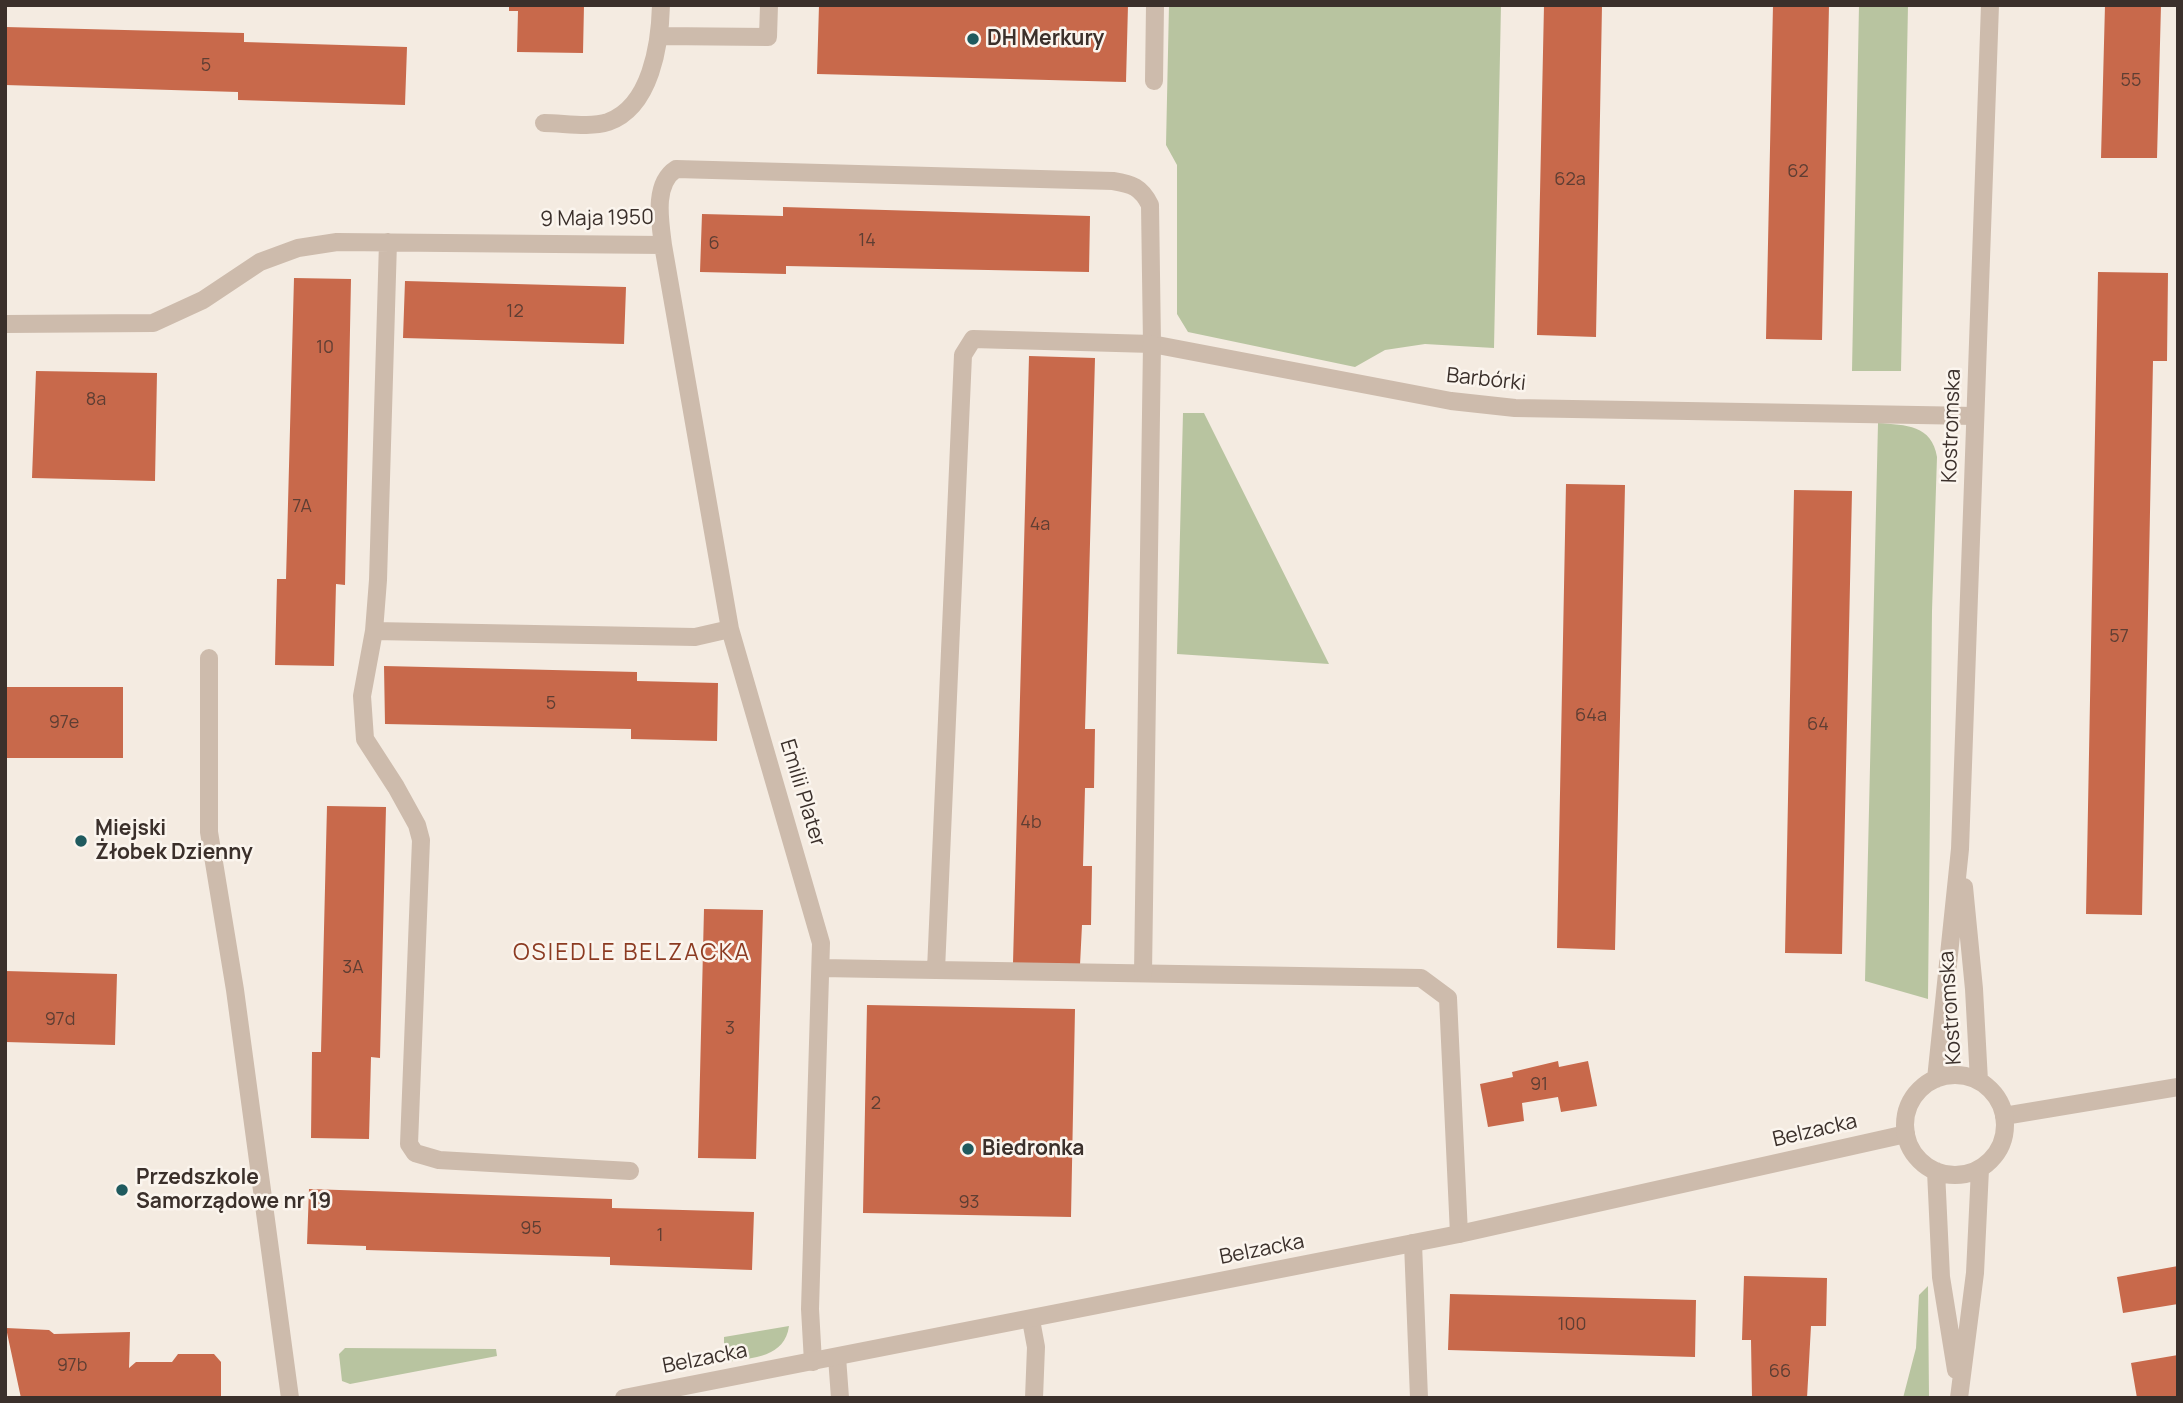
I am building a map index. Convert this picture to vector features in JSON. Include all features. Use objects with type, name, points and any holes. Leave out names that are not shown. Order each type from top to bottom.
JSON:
[{"type":"street","points":[[544,123],[597,124],[622,114],[633,104],[645,85],[660,36],[661,5]]},
{"type":"street","points":[[660,36],[768,37],[769,5]]},
{"type":"street","points":[[1154,81],[1155,5]]},
{"type":"street","name":"Kostromska","points":[[1936,1079],[1960,849],[1990,5]]},
{"type":"street","name":"9 Maja 1950","points":[[5,324],[153,323],[202,300],[260,262],[298,248],[337,242],[663,245],[661,198],[664,182],[676,169],[1113,181],[1131,184],[1143,191],[1150,205],[1152,344]]},
{"type":"street","points":[[388,242],[386,384],[374,631],[362,696],[365,739],[396,787],[417,825],[421,839],[409,1144],[415,1153],[439,1160],[630,1171]]},
{"type":"street","name":"Emilii Plater","points":[[663,245],[730,629],[817,922],[821,968],[810,1309],[813,1362]]},
{"type":"street","name":"Barbórki","points":[[936,970],[963,355],[973,339],[1152,344],[1451,401],[1515,408],[1975,416]]},
{"type":"street","points":[[1143,973],[1152,344]]},
{"type":"street","points":[[374,631],[695,637],[730,629]]},
{"type":"street","points":[[209,658],[209,832],[235,990],[290,1398]]},
{"type":"street","name":"Kostromska","points":[[1960,849],[1974,989],[1979,1082]]},
{"type":"street","points":[[821,968],[1420,978],[1448,998],[1459,1234]]},
{"type":"street","points":[[1958,1076],[1979,1082],[1996,1096],[2004,1116],[2003,1140],[1990,1161],[1980,1169],[1958,1175],[1936,1171],[1916,1157],[1906,1134],[1907,1112],[1911,1101],[1926,1084],[1936,1079],[1958,1076]]},
{"type":"street","points":[[2004,1116],[2178,1087]]},
{"type":"street","name":"Belzacka","points":[[624,1398],[1459,1234],[1906,1134]]},
{"type":"street","points":[[1959,1393],[1975,1273],[1980,1169]]},
{"type":"street","points":[[1936,1171],[1941,1277],[1959,1393]]},
{"type":"street","points":[[1413,1243],[1419,1398]]},
{"type":"street","points":[[1031,1320],[1036,1347],[1034,1398]]},
{"type":"street","points":[[837,1357],[840,1398]]},
{"type":"green space","points":[[1169,5],[1501,5],[1494,348],[1425,344],[1385,350],[1355,367],[1188,332],[1177,314],[1177,165],[1166,145]]},
{"type":"green space","points":[[1859,5],[1908,5],[1901,371],[1852,371]]},
{"type":"green space","points":[[1183,413],[1204,413],[1329,664],[1177,654]]},
{"type":"green space","points":[[1878,423],[1908,426],[1924,433],[1930,438],[1937,457],[1932,611],[1928,999],[1865,981]]},
{"type":"green space","points":[[1928,1286],[1929,1398],[1903,1398],[1916,1348],[1919,1295]]},
{"type":"green space","points":[[789,1326],[781,1344],[774,1350],[757,1357],[727,1362],[724,1355],[724,1337]]},
{"type":"green space","points":[[345,1348],[496,1349],[497,1356],[350,1384],[342,1381],[339,1354]]},
{"type":"building","points":[[509,5],[584,5],[583,53],[517,52],[518,11],[509,11]]},
{"type":"building","name":"DH Merkury","points":[[819,5],[1128,5],[1126,82],[817,74]]},
{"type":"building","points":[[1544,5],[1602,5],[1596,337],[1537,335]]},
{"type":"building","points":[[1773,5],[1829,5],[1822,340],[1766,339]]},
{"type":"building","points":[[2105,5],[2161,5],[2157,158],[2101,158]]},
{"type":"building","points":[[5,27],[244,33],[244,42],[407,47],[405,105],[238,100],[238,92],[5,85]]},
{"type":"building","points":[[783,207],[1090,216],[1089,272],[786,266],[786,274],[700,272],[702,214],[783,216]]},
{"type":"building","points":[[2098,272],[2168,273],[2167,361],[2153,361],[2142,915],[2086,914]]},
{"type":"building","points":[[294,278],[351,279],[345,585],[336,584],[334,666],[275,665],[277,579],[286,579]]},
{"type":"building","points":[[405,281],[626,287],[624,344],[403,338]]},
{"type":"building","points":[[1029,356],[1095,358],[1085,729],[1095,729],[1094,788],[1085,788],[1083,866],[1092,866],[1091,925],[1082,925],[1080,965],[1013,963]]},
{"type":"building","points":[[36,371],[157,373],[155,481],[32,478]]},
{"type":"building","points":[[1566,484],[1625,485],[1615,950],[1557,948]]},
{"type":"building","points":[[1794,490],[1852,491],[1842,954],[1785,953]]},
{"type":"building","points":[[384,666],[637,672],[637,681],[718,683],[717,741],[631,739],[631,729],[385,724]]},
{"type":"building","points":[[5,687],[123,687],[123,758],[5,758]]},
{"type":"building","points":[[327,806],[386,807],[380,1058],[371,1057],[369,1139],[311,1138],[312,1052],[321,1052]]},
{"type":"building","points":[[704,909],[763,910],[756,1159],[698,1158]]},
{"type":"building","points":[[5,971],[117,974],[115,1045],[5,1042]]},
{"type":"building","name":"Biedronka","points":[[867,1005],[1075,1009],[1071,1217],[863,1213]]},
{"type":"building","points":[[1558,1061],[1559,1067],[1588,1061],[1597,1106],[1561,1112],[1558,1097],[1522,1103],[1524,1121],[1488,1127],[1480,1084],[1513,1077],[1512,1072]]},
{"type":"building","points":[[309,1189],[612,1199],[612,1208],[754,1212],[752,1270],[610,1265],[610,1257],[366,1250],[366,1246],[307,1244]]},
{"type":"building","points":[[2178,1266],[2178,1304],[2123,1313],[2117,1277]]},
{"type":"building","points":[[1744,1276],[1827,1278],[1826,1326],[1811,1326],[1807,1398],[1752,1398],[1751,1340],[1742,1340]]},
{"type":"building","points":[[1450,1294],[1696,1300],[1695,1357],[1448,1350]]},
{"type":"building","points":[[6,1328],[49,1330],[54,1334],[130,1332],[129,1368],[136,1362],[172,1362],[178,1354],[214,1354],[221,1362],[221,1398],[21,1398]]},
{"type":"building","points":[[2178,1355],[2178,1398],[2137,1398],[2131,1363]]},
{"type":"place","name":"DH Merkury","points":[[973,39]]},
{"type":"place","name":"Miejski Żłobek Dzienny","points":[[81,841]]},
{"type":"place","name":"Biedronka","points":[[968,1149]]},
{"type":"place","name":"Przedszkole Samorządowe nr 19","points":[[122,1190]]},
{"type":"district","name":"OSIEDLE BELZACKA","points":[[632,954]]}]
